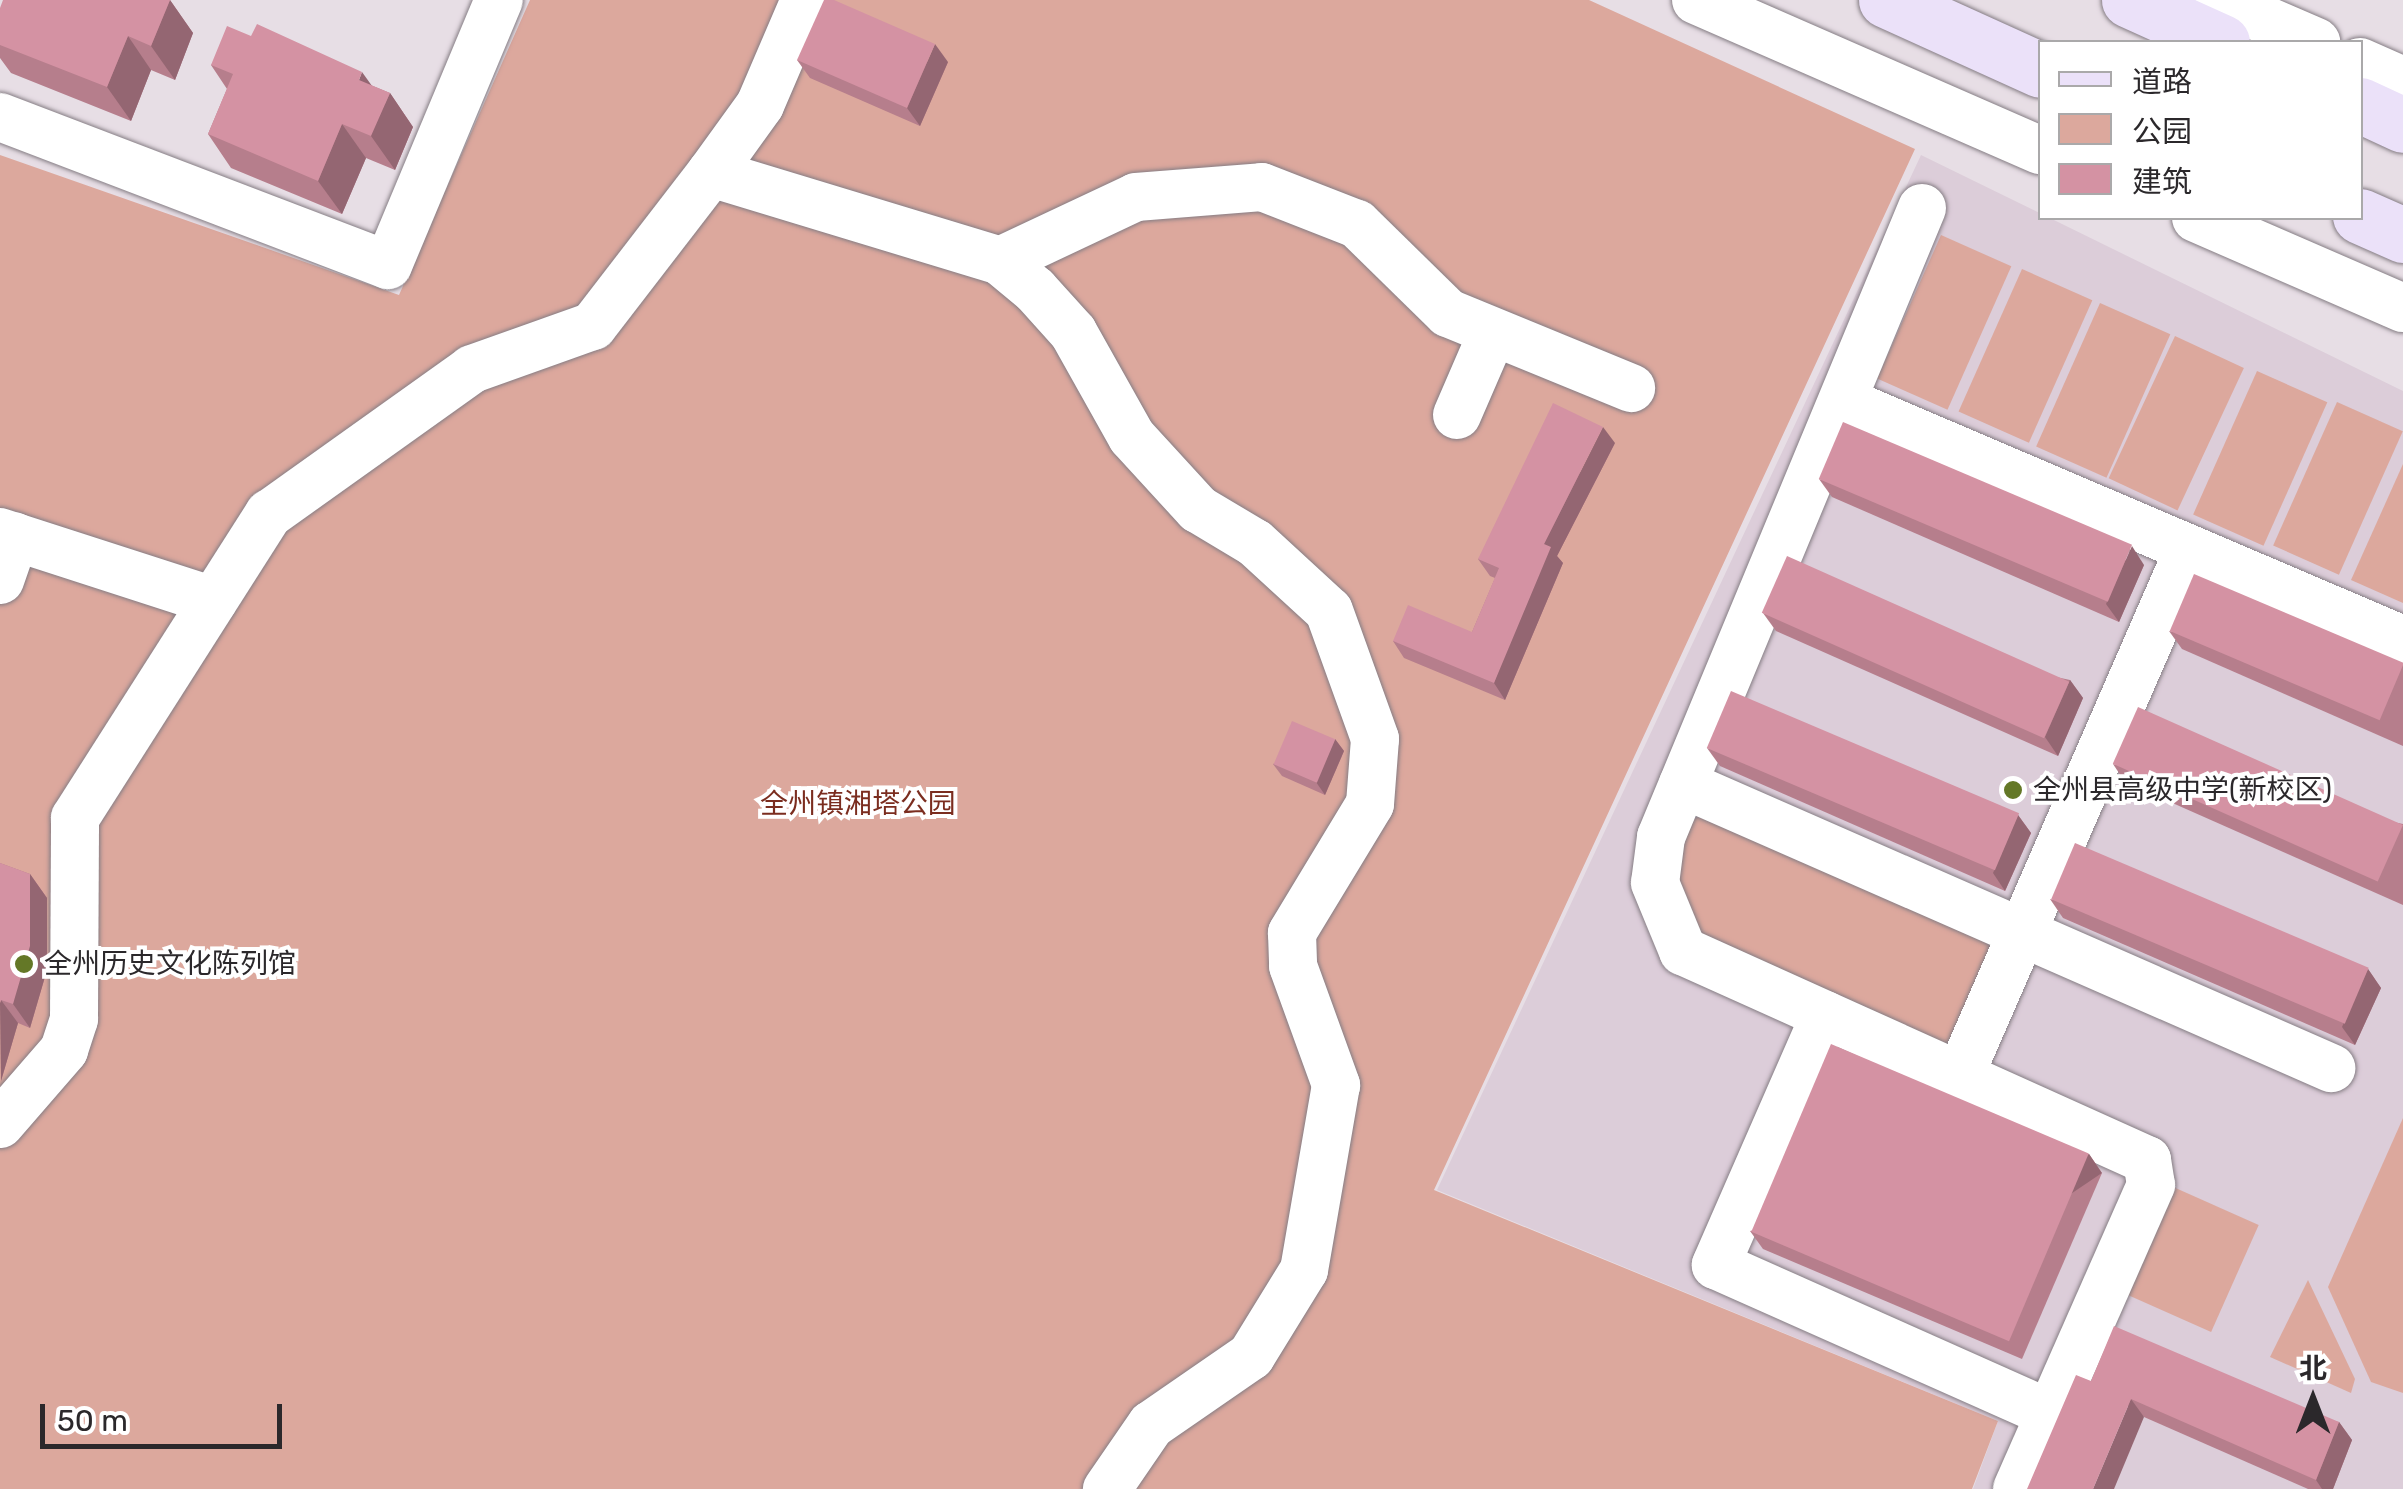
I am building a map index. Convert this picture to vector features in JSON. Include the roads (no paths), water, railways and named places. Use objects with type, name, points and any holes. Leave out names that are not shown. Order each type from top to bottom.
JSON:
[{"type":"main road","points":[[1886,0],[2038,69]]},
{"type":"main road","points":[[2129,0],[2218,40]]},
{"type":"main road","points":[[2363,106],[2403,125]]},
{"type":"main road","points":[[2363,217],[2403,235]]},
{"type":"lane","points":[[0,117],[388,265],[499,0]]},
{"type":"lane","points":[[0,1124],[70,1035],[80,939],[70,863],[75,818],[269,514],[472,369],[593,326],[760,105],[805,0]]},
{"type":"lane","points":[[1696,0],[2038,149]]},
{"type":"lane","points":[[2219,0],[2311,40]]},
{"type":"lane","points":[[2363,63],[2403,81]]},
{"type":"lane","points":[[712,172],[1000,261],[1073,332],[1132,438],[1198,509],[1255,543],[1330,610],[1378,758],[1362,820],[1292,933],[1293,966],[1336,1086],[1304,1270],[1251,1356],[1151,1425],[1107,1489]]},
{"type":"lane","points":[[1000,261],[1136,197],[1262,186],[1357,224],[1448,313],[1631,388]]},
{"type":"lane","points":[[1922,208],[1654,854],[1671,936],[1682,950],[2148,1160],[2151,1170],[2017,1489]]},
{"type":"lane","points":[[2201,220],[2403,308]]},
{"type":"lane","points":[[1457,415],[1493,332]]},
{"type":"lane","points":[[1843,401],[2403,640]]},
{"type":"lane","points":[[1960,1075],[2189,548]]},
{"type":"lane","points":[[5,550],[213,601]]},
{"type":"lane","points":[[1682,784],[2331,1068]]},
{"type":"lane","points":[[1826,1015],[1716,1265],[2050,1414]]},
{"type":"place","name":"全州县高级中学(新校区)","points":[[2013,790]]},
{"type":"place","name":"全州历史文化陈列馆","points":[[24,964]]},
{"type":"park label","name":"全州镇湘塔公园","points":[[858,804]]}]
